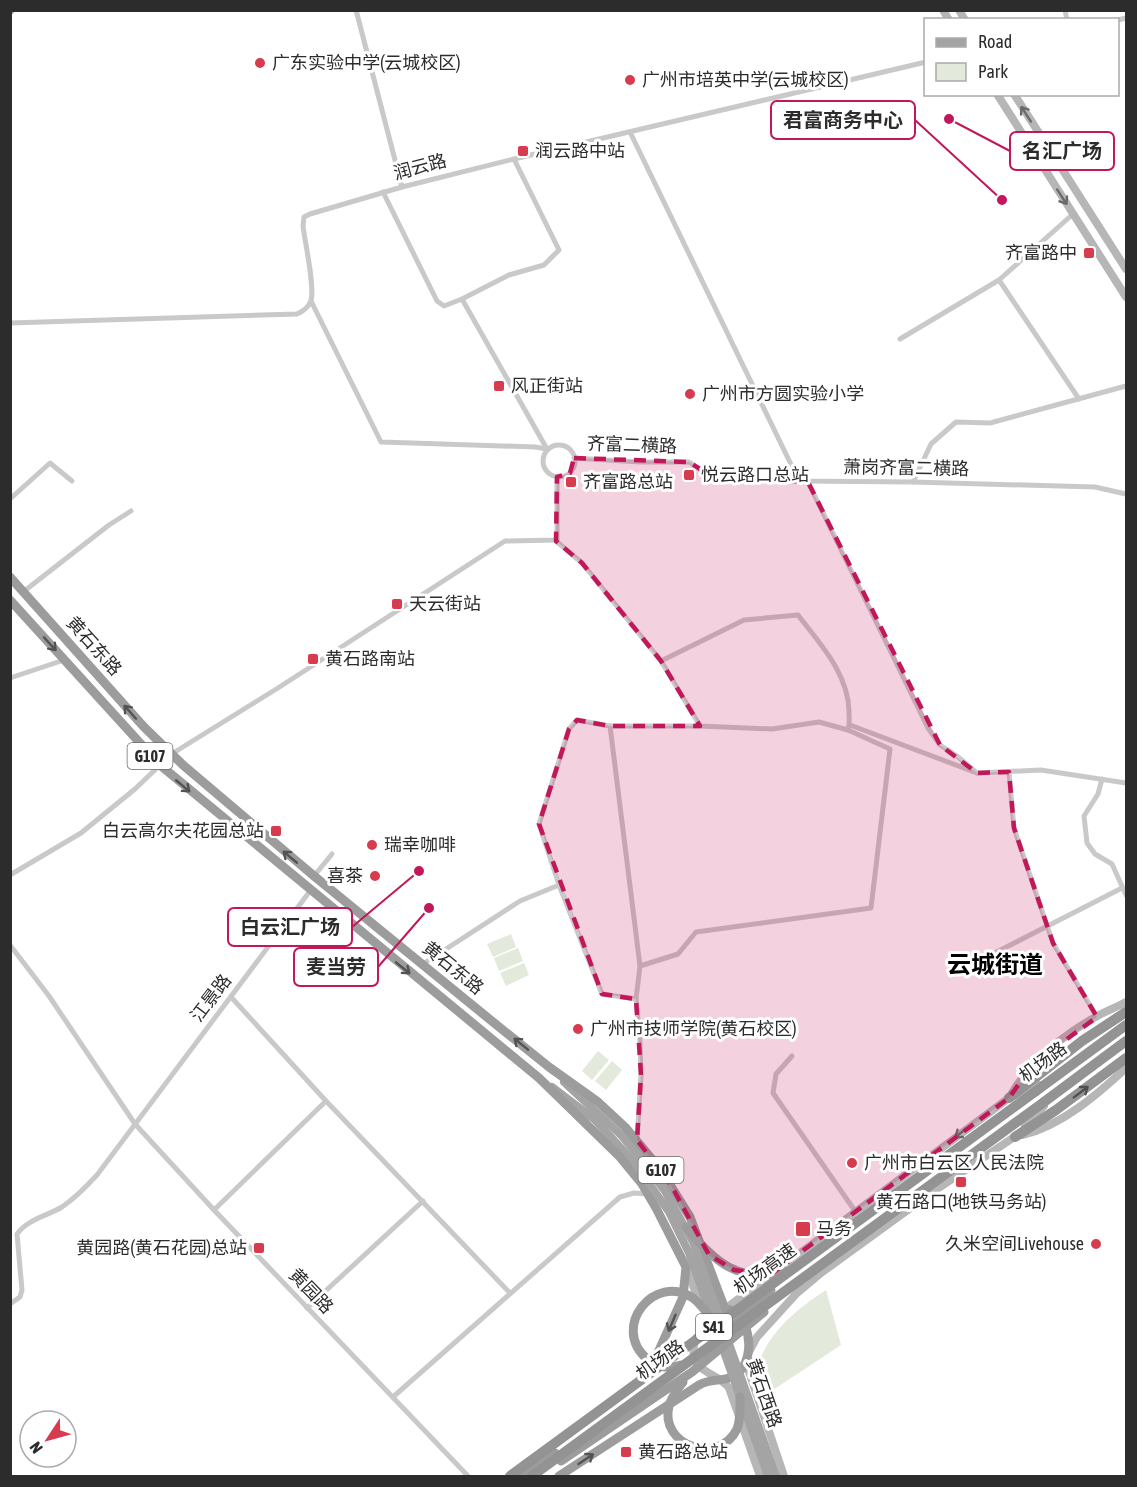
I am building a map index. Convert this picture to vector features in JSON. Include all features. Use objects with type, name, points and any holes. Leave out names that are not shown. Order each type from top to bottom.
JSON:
[{"type":"highway","name":"黄石东路","points":[[10,577],[144,727],[171,754],[314,876],[549,1067]]},
{"type":"highway","name":"黄石东路","points":[[10,600],[160,765],[539,1078]]},
{"type":"highway","points":[[1009,1098],[1082,1041],[1126,1012]]},
{"type":"highway","name":"机场路","points":[[520,1476],[558,1457],[692,1372],[1041,1084],[1126,1023]]},
{"type":"highway","name":"机场高速","points":[[510,1476],[1126,1023]]},
{"type":"highway","name":"机场路","points":[[539,1476],[558,1457],[684,1365],[799,1268],[910,1191],[1049,1101],[1126,1043]]},
{"type":"highway","name":"机场高速","points":[[532,1476],[1126,1043]]},
{"type":"highway","points":[[1015,1137],[1126,1058]]},
{"type":"highway","name":"G107","points":[[549,1067],[598,1102],[637,1140],[660,1168],[684,1206],[725,1309],[733,1310],[744,1325],[748,1337],[748,1354]]},
{"type":"highway","name":"G107","points":[[539,1078],[609,1145],[648,1194],[667,1226],[686,1267]]},
{"type":"highway","points":[[686,1227],[715,1260],[734,1270],[765,1275],[799,1268]]},
{"type":"highway","points":[[665,1407],[664,1390],[658,1382],[646,1378],[659,1354],[683,1297],[686,1267],[697,1268],[703,1262],[705,1255]]},
{"type":"highway","points":[[697,1295],[710,1298],[718,1289]]},
{"type":"highway","points":[[684,1365],[672,1368],[657,1366],[642,1355],[633,1332],[635,1316],[639,1309],[654,1296],[663,1292],[684,1293],[701,1305],[718,1322]]},
{"type":"highway","points":[[560,1476],[699,1385],[715,1378],[726,1379],[737,1373],[748,1354]]},
{"type":"highway","points":[[692,1372],[673,1396],[668,1410],[673,1431],[688,1446],[708,1450],[731,1438],[739,1421],[740,1397]]},
{"type":"highway","name":"机场路","points":[[502,1476],[646,1378]]},
{"type":"main road","points":[[998,96],[1126,297]]},
{"type":"main road","points":[[1015,96],[1126,268]]},
{"type":"main road","points":[[987,1128],[1021,1078],[1044,1054],[1096,1017],[1126,1002]]},
{"type":"main road","name":"黄石东路","points":[[549,1067],[621,1135],[638,1160],[680,1233],[718,1322]]},
{"type":"main road","points":[[1015,1137],[1053,1124],[1106,1086],[1126,1068]]},
{"type":"main road","name":"黄石东路","points":[[539,1078],[594,1119],[638,1160],[665,1191],[686,1227],[697,1253],[718,1322]]},
{"type":"main road","points":[[700,1327],[708,1315],[725,1309],[1009,1098],[1041,1084]]},
{"type":"main road","points":[[784,1476],[748,1372],[748,1354],[757,1337],[788,1301],[821,1273],[944,1184],[1015,1137],[1049,1101]]},
{"type":"main road","points":[[802,1250],[812,1269],[821,1273]]},
{"type":"main road","points":[[686,1267],[702,1312],[694,1344],[695,1356],[703,1370],[726,1385],[760,1476]]},
{"type":"main road","name":"黄石西路","points":[[718,1322],[740,1397],[768,1476]]},
{"type":"main road","name":"黄石西路","points":[[718,1322],[776,1476]]},
{"type":"main road","points":[[646,1378],[694,1344]]},
{"type":"main road","points":[[739,1417],[747,1412],[760,1410]]},
{"type":"street","points":[[356,10],[402,187]]},
{"type":"street","name":"润云路","points":[[311,301],[312,288],[303,226],[304,217],[383,192],[514,159],[924,62]]},
{"type":"street","points":[[630,132],[799,482]]},
{"type":"street","points":[[383,192],[437,302],[444,306],[509,275],[544,265],[559,250],[514,159]]},
{"type":"street","points":[[900,339],[999,280],[1073,214]]},
{"type":"street","points":[[999,280],[1078,399]]},
{"type":"street","points":[[462,299],[548,449]]},
{"type":"street","points":[[311,301],[381,442],[548,449]]},
{"type":"street","points":[[10,323],[297,314],[306,310],[311,301]]},
{"type":"street","points":[[913,482],[931,444],[956,422],[990,423],[1126,386]]},
{"type":"street","points":[[561,445],[570,450],[574,458],[574,466],[563,477],[550,475],[544,468],[542,459],[552,446],[561,445]]},
{"type":"street","name":"齐富二横路","points":[[574,458],[689,462]]},
{"type":"street","name":"萧岗齐富二横路","points":[[689,462],[711,476],[799,482],[913,482],[1095,487],[1126,494]]},
{"type":"street","points":[[10,499],[50,463],[72,481]]},
{"type":"street","points":[[556,541],[557,477]]},
{"type":"street","points":[[808,482],[928,728],[940,745],[977,773]]},
{"type":"street","points":[[23,592],[109,525],[131,511]]},
{"type":"street","points":[[171,754],[505,542],[556,541],[582,563],[661,661],[700,726]]},
{"type":"street","points":[[661,661],[744,620],[798,615],[836,667],[849,696],[849,728]]},
{"type":"street","points":[[10,678],[64,660]]},
{"type":"street","points":[[636,999],[602,994],[559,885],[539,824],[569,729],[577,720],[610,726],[772,729],[819,722],[849,728],[977,773],[1041,770],[1126,783]]},
{"type":"street","points":[[610,726],[640,966],[636,999],[641,1075],[637,1140]]},
{"type":"street","points":[[640,966],[672,958],[696,932],[871,908],[890,749],[849,728]]},
{"type":"street","points":[[10,875],[81,833],[135,789],[160,765]]},
{"type":"street","points":[[1009,772],[1014,828],[1053,943],[1096,1017]]},
{"type":"street","points":[[1102,779],[1098,794],[1084,816],[1087,843],[1095,854],[1112,864],[1126,895]]},
{"type":"street","points":[[314,876],[332,854]]},
{"type":"street","points":[[423,964],[520,901],[559,885]]},
{"type":"street","points":[[965,958],[987,957],[1122,888]]},
{"type":"street","name":"江景路","points":[[10,1304],[20,1297],[22,1290],[17,1234],[26,1225],[60,1208],[80,1193],[135,1124],[310,891]]},
{"type":"street","name":"黄园路","points":[[10,945],[49,996],[135,1124],[468,1476]]},
{"type":"street","points":[[231,997],[326,1101],[510,1293]]},
{"type":"street","points":[[792,1056],[776,1074],[773,1093],[855,1211]]},
{"type":"street","points":[[214,1210],[326,1101]]},
{"type":"street","points":[[393,1397],[620,1197],[634,1193],[648,1194]]},
{"type":"street","points":[[307,1308],[423,1201]]},
{"type":"highlighted area","points":[[574,458],[689,462],[711,476],[808,482],[940,745],[977,773],[1009,772],[1014,828],[1053,943],[1097,1017],[1033,1064],[1009,1098],[770,1275],[734,1270],[709,1255],[671,1185],[637,1140],[641,1075],[636,999],[602,994],[539,824],[569,729],[577,720],[610,726],[700,726],[661,661],[582,563],[556,541],[557,477],[570,473]]},
{"type":"green space","points":[[511,934],[516,947],[493,957],[487,944]]},
{"type":"green space","points":[[518,948],[523,961],[499,971],[494,958]]},
{"type":"green space","points":[[524,963],[529,975],[506,986],[500,973]]},
{"type":"green space","points":[[598,1051],[609,1060],[592,1080],[582,1071]]},
{"type":"green space","points":[[612,1061],[622,1070],[606,1090],[595,1081]]},
{"type":"green space","points":[[826,1290],[841,1345],[761,1398],[756,1374],[767,1346],[794,1314]]},
{"type":"place","name":"广东实验中学(云城校区)","points":[[260,63]]},
{"type":"place","name":"广州市培英中学(云城校区)","points":[[630,80]]},
{"type":"place","name":"名汇广场","points":[[949,119]]},
{"type":"place","name":"润云路中站","points":[[523,151]]},
{"type":"place","name":"君富商务中心","points":[[1002,200]]},
{"type":"place","name":"齐富路中","points":[[1089,253]]},
{"type":"place","name":"风正街站","points":[[499,386]]},
{"type":"place","name":"广州市方圆实验小学","points":[[690,394]]},
{"type":"place","name":"悦云路口总站","points":[[689,475]]},
{"type":"place","name":"齐富路总站","points":[[571,482]]},
{"type":"place","name":"天云街站","points":[[397,604]]},
{"type":"place","name":"黄石路南站","points":[[313,659]]},
{"type":"place","name":"白云高尔夫花园总站","points":[[276,831]]},
{"type":"place","name":"瑞幸咖啡","points":[[372,845]]},
{"type":"place","name":"白云汇广场","points":[[419,871]]},
{"type":"place","name":"喜茶","points":[[375,876]]},
{"type":"place","name":"麦当劳","points":[[429,908]]},
{"type":"place","name":"广州市技师学院(黄石校区)","points":[[578,1029]]},
{"type":"place","name":"广州市白云区人民法院","points":[[852,1163]]},
{"type":"place","name":"黄石路口(地铁马务站)","points":[[961,1182]]},
{"type":"place","name":"马务","points":[[803,1229]]},
{"type":"place","name":"久米空间Livehouse","points":[[1096,1244]]},
{"type":"place","name":"黄园路(黄石花园)总站","points":[[259,1248]]},
{"type":"place","name":"黄石路总站","points":[[626,1452]]},
{"type":"district","name":"云城街道","points":[[995,965]]}]
